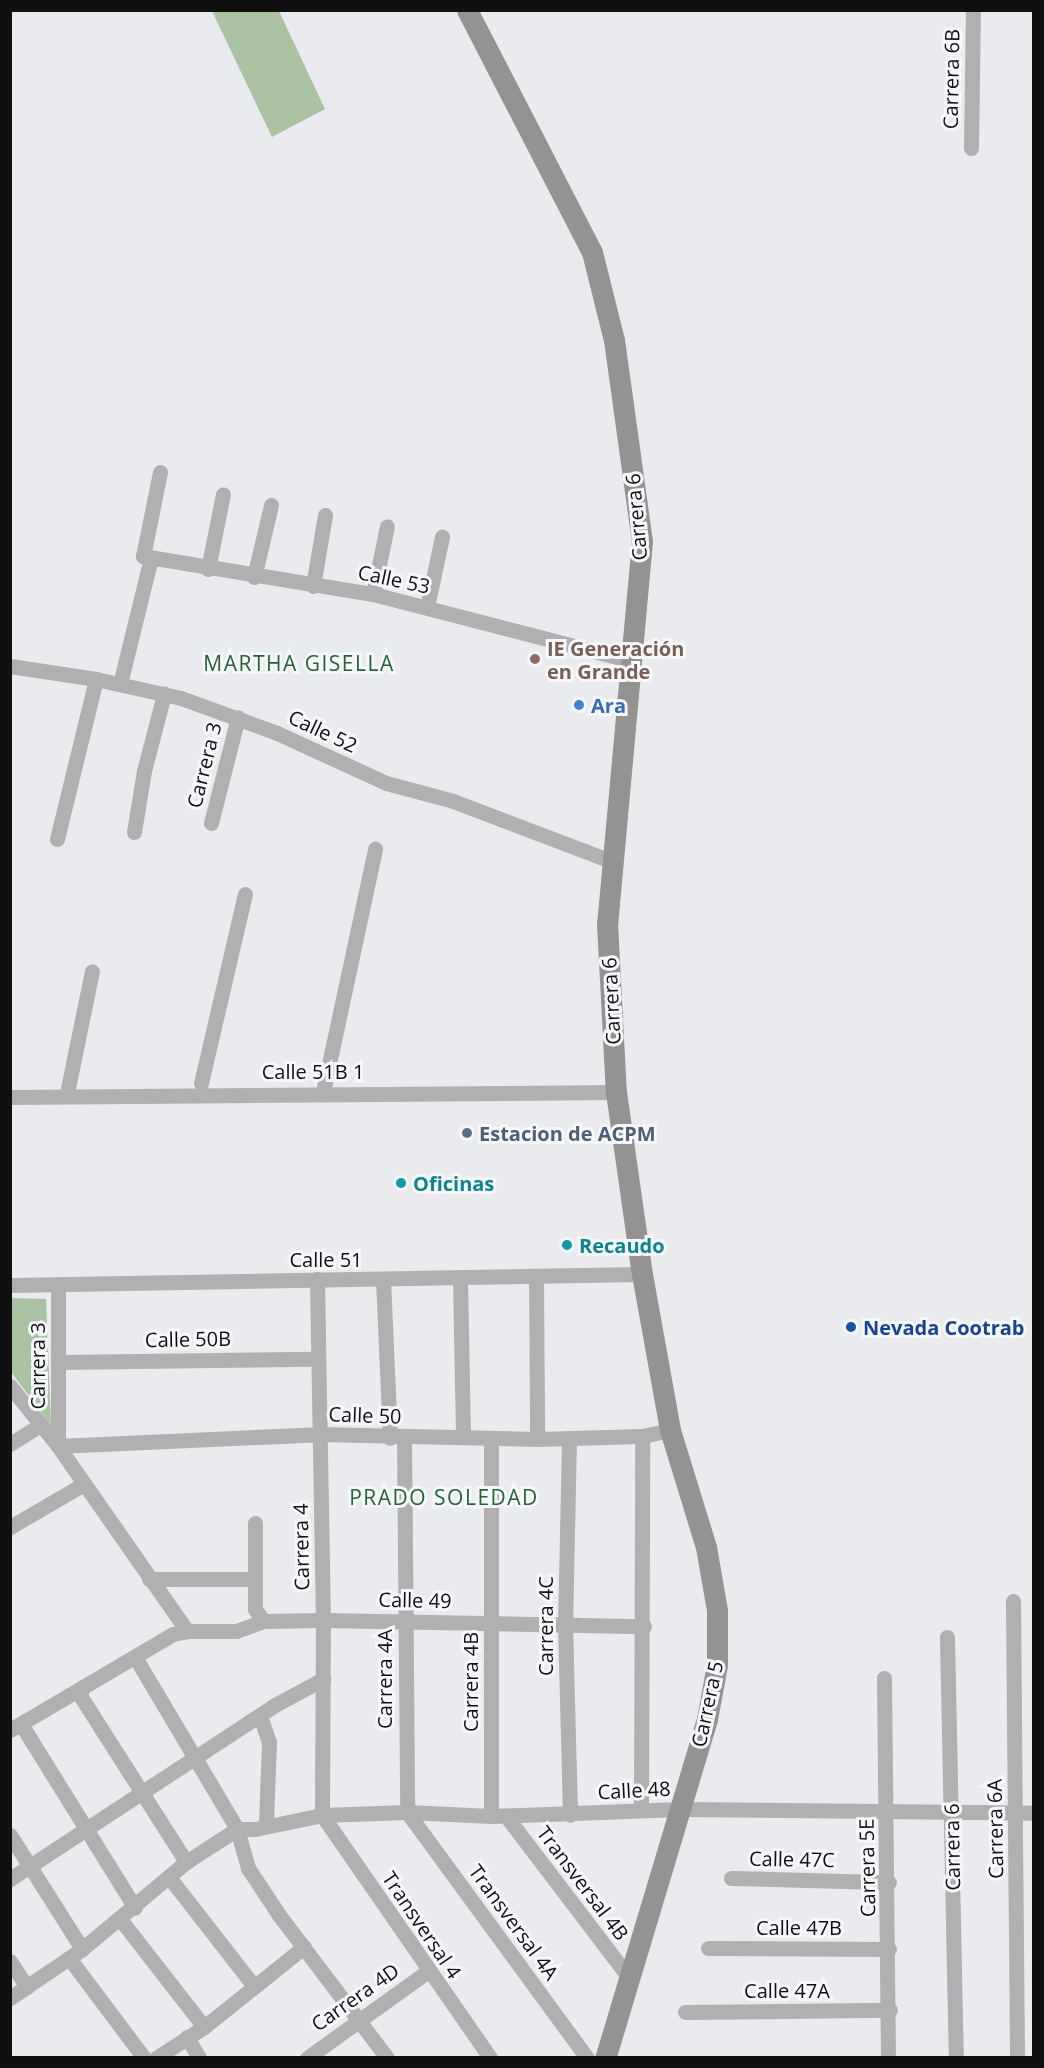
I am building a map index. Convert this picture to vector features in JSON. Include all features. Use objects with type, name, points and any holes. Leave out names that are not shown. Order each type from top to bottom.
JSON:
[{"type":"main road","name":"Carrera 6","points":[[467,10],[592,252],[602,284],[642,541],[607,923],[616,1092],[642,1274]]},
{"type":"main road","name":"Carrera 5","points":[[605,2058],[627,1975],[707,1719],[716,1676],[717,1610],[706,1547],[670,1430],[642,1274]]},
{"type":"street","name":"Carrera 6B","points":[[971,148],[973,10]]},
{"type":"street","points":[[120,684],[147,557],[160,472]]},
{"type":"street","points":[[208,569],[223,494]]},
{"type":"street","points":[[254,577],[271,505]]},
{"type":"street","points":[[313,586],[325,515]]},
{"type":"street","points":[[373,594],[387,526]]},
{"type":"street","points":[[427,607],[442,537]]},
{"type":"street","name":"Calle 53","points":[[147,557],[254,577],[373,594],[632,661]]},
{"type":"street","name":"Calle 52","points":[[11,668],[120,684],[164,694],[238,717],[386,783],[453,801],[611,861]]},
{"type":"street","points":[[57,839],[96,679]]},
{"type":"street","points":[[134,832],[144,771],[164,694]]},
{"type":"street","name":"Carrera 3","points":[[211,823],[238,717]]},
{"type":"street","points":[[323,1092],[375,849]]},
{"type":"street","points":[[201,1083],[245,894]]},
{"type":"street","points":[[68,1088],[92,970]]},
{"type":"street","name":"Calle 51B 1","points":[[10,1097],[323,1092],[616,1092]]},
{"type":"street","name":"Calle 51","points":[[10,1285],[58,1286],[317,1279],[536,1278],[642,1274]]},
{"type":"street","points":[[536,1278],[537,1439]]},
{"type":"street","name":"Carrera 4","points":[[317,1279],[324,1620],[322,1815]]},
{"type":"street","name":"Carrera 4A","points":[[383,1279],[397,1438],[405,1622],[407,1812]]},
{"type":"street","points":[[460,1279],[463,1436]]},
{"type":"street","name":"Carrera 3","points":[[58,1286],[58,1446]]},
{"type":"street","name":"Calle 50B","points":[[58,1362],[318,1359]]},
{"type":"street","points":[[10,1386],[58,1446],[187,1631],[174,1634],[16,1727],[135,1908]]},
{"type":"street","points":[[10,1444],[41,1425]]},
{"type":"street","name":"Calle 50","points":[[58,1446],[319,1434],[397,1438],[463,1436],[490,1439],[537,1439],[642,1436],[670,1430]]},
{"type":"street","points":[[641,1809],[644,1626],[642,1436]]},
{"type":"street","name":"Carrera 4C","points":[[569,1438],[565,1623],[570,1815]]},
{"type":"street","name":"Carrera 4B","points":[[490,1439],[490,1622],[499,1816]]},
{"type":"street","points":[[10,1527],[84,1484]]},
{"type":"street","points":[[255,1523],[255,1609],[263,1621]]},
{"type":"street","points":[[149,1579],[255,1579]]},
{"type":"street","name":"Carrera 6A","points":[[1013,1601],[1017,2058]]},
{"type":"street","name":"Calle 49","points":[[187,1631],[236,1631],[263,1621],[324,1620],[644,1626]]},
{"type":"street","name":"Carrera 6","points":[[947,1637],[956,2058]]},
{"type":"street","points":[[135,1657],[237,1829],[248,1868],[387,2058]]},
{"type":"street","name":"Carrera 5E","points":[[884,1678],[889,1882],[888,2058]]},
{"type":"street","points":[[10,1879],[83,1828],[195,1756],[323,1679]]},
{"type":"street","points":[[81,1689],[81,1696],[186,1862]]},
{"type":"street","points":[[260,1716],[269,1742],[266,1825]]},
{"type":"street","name":"Calle 48","points":[[237,1829],[322,1815],[407,1812],[499,1816],[570,1815],[641,1809],[1034,1813]]},
{"type":"street","name":"Transversal 4A","points":[[407,1812],[587,2058]]},
{"type":"street","name":"Transversal 4","points":[[322,1815],[490,2058]]},
{"type":"street","name":"Transversal 4B","points":[[499,1816],[627,1975]]},
{"type":"street","points":[[10,1998],[82,1949],[135,1908],[186,1862],[237,1829]]},
{"type":"street","points":[[10,1835],[82,1949]]},
{"type":"street","points":[[169,1877],[254,1986]]},
{"type":"street","name":"Calle 47C","points":[[731,1878],[889,1882]]},
{"type":"street","points":[[120,1919],[204,2027]]},
{"type":"street","points":[[156,2058],[204,2027],[304,1947]]},
{"type":"street","name":"Calle 47B","points":[[708,1948],[889,1949]]},
{"type":"street","points":[[69,1958],[144,2058]]},
{"type":"street","points":[[10,1961],[27,1987]]},
{"type":"street","name":"Carrera 4D","points":[[307,2058],[357,2019],[428,1971]]},
{"type":"street","name":"Calle 47A","points":[[685,2012],[890,2010]]},
{"type":"street","points":[[188,2037],[199,2058]]},
{"type":"green space","points":[[212,11],[279,11],[325,109],[272,137]]},
{"type":"green space","points":[[11,1298],[46,1299],[51,1425],[11,1372]]},
{"type":"place","name":"IE Generación en Grande","points":[[535,659]]},
{"type":"place","name":"Ara","points":[[579,705]]},
{"type":"place","name":"Estacion de ACPM","points":[[467,1133]]},
{"type":"place","name":"Oficinas","points":[[401,1183]]},
{"type":"place","name":"Recaudo","points":[[567,1245]]},
{"type":"place","name":"Nevada Cootrab","points":[[851,1327]]},
{"type":"district","name":"MARTHA GISELLA","points":[[299,663]]},
{"type":"district","name":"PRADO SOLEDAD","points":[[444,1497]]}]
